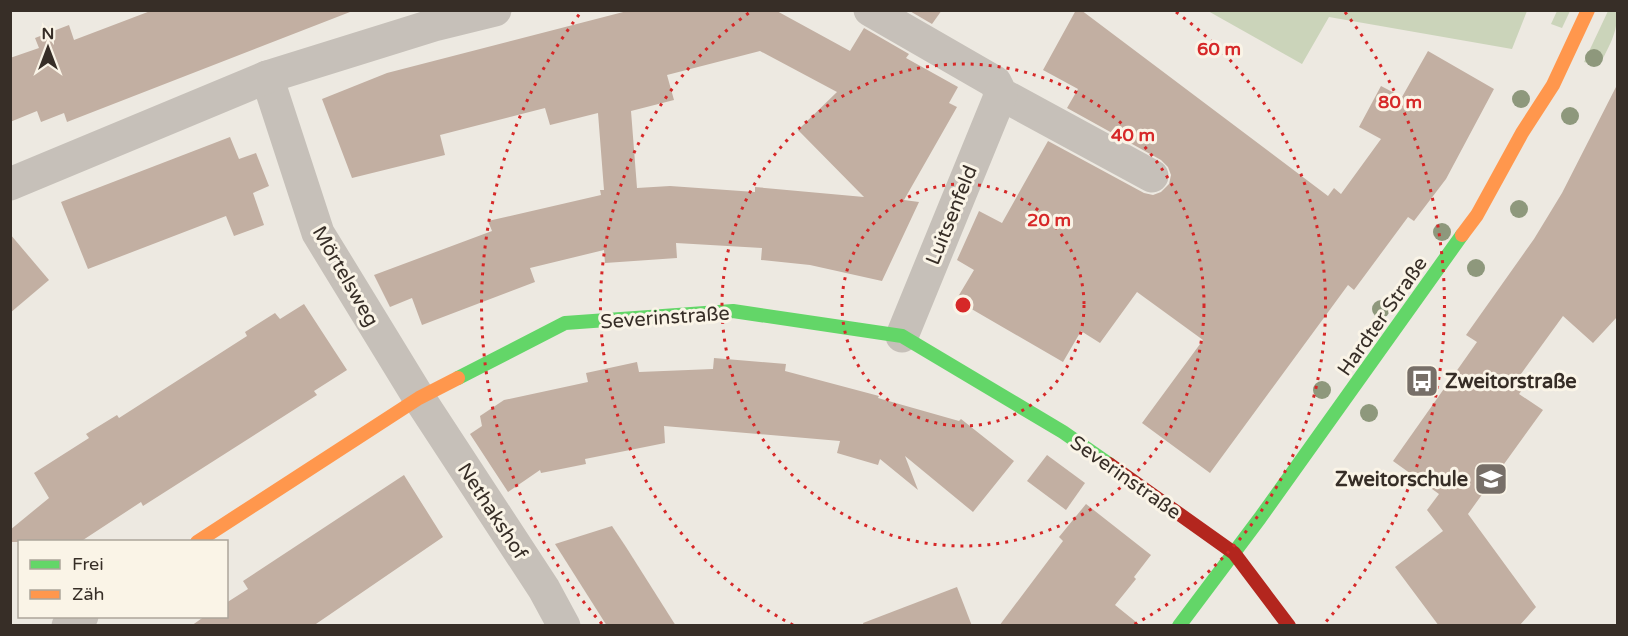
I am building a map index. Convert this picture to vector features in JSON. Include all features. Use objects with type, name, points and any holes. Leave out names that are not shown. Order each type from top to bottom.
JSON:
[{"type":"street","points":[[10,184],[267,77],[434,25],[495,10]]},
{"type":"street","points":[[870,10],[995,82],[1001,94],[1152,176]]},
{"type":"street","name":"Hardter Straße","points":[[1179,626],[1477,215],[1522,133],[1553,84],[1588,10]]},
{"type":"street","name":"Mörtelsweg","points":[[267,77],[318,233],[419,398]]},
{"type":"street","name":"Luitsenfeld","points":[[902,336],[1001,94]]},
{"type":"street","name":"Severinstraße","points":[[201,540],[419,398],[565,323],[733,310],[902,336],[1063,432],[1234,553]]},
{"type":"street","name":"Nethakshof","points":[[419,398],[544,589],[564,626]]},
{"type":"street","points":[[1234,553],[1289,626]]},
{"type":"green space","points":[[1208,11],[1527,11],[1512,49],[1329,17],[1302,64]]},
{"type":"green space","points":[[1557,11],[1570,11],[1562,28],[1551,24]]},
{"type":"green space","points":[[1608,11],[1617,11],[1616,26],[1609,46],[1599,66],[1584,62]]},
{"type":"building","points":[[153,10],[350,10],[350,12],[67,122],[64,113],[41,122],[37,111],[10,122],[10,58],[39,48],[35,38],[69,25],[74,40]]},
{"type":"building","points":[[631,10],[775,10],[850,51],[864,28],[909,54],[906,58],[958,87],[949,103],[957,107],[904,200],[919,202],[882,281],[810,265],[761,260],[762,248],[676,243],[677,258],[605,263],[604,250],[530,268],[535,282],[422,325],[412,298],[390,307],[374,275],[492,231],[488,221],[601,195],[600,190],[604,190],[598,113],[550,125],[545,108],[440,135],[445,155],[352,178],[322,99],[387,73]],"holes":[[[760,51],[837,92],[798,130],[864,197],[755,187],[755,192],[670,186],[637,188],[631,111],[674,100],[667,75]]]},
{"type":"building","points":[[908,10],[942,10],[932,24]]},
{"type":"building","points":[[1076,10],[1081,10],[1328,196],[1334,188],[1341,194],[1381,139],[1359,127],[1381,86],[1402,97],[1428,51],[1494,89],[1446,179],[1414,221],[1408,217],[1354,290],[1348,285],[1210,473],[1142,423],[1203,340],[1137,292],[1100,343],[1081,331],[1063,362],[956,300],[974,270],[957,260],[979,211],[1002,223],[1048,141],[1144,193],[1153,195],[1161,192],[1169,184],[1171,175],[1168,167],[1161,160],[1067,108],[1078,89],[1043,70]]},
{"type":"building","points":[[1617,85],[1617,317],[1593,343],[1563,316],[1521,374],[1530,380],[1519,394],[1543,410],[1468,514],[1536,607],[1519,626],[1439,626],[1395,567],[1443,531],[1427,510],[1439,494],[1393,461],[1477,342],[1466,335],[1534,239],[1562,193]]},
{"type":"building","points":[[230,137],[239,159],[256,153],[269,186],[253,193],[264,225],[234,236],[226,216],[88,269],[61,202]]},
{"type":"building","points":[[10,234],[49,280],[10,313]]},
{"type":"building","points":[[304,304],[347,370],[314,391],[317,395],[143,506],[141,502],[83,540],[10,542],[10,530],[49,498],[34,473],[89,438],[86,434],[117,415],[119,418],[247,336],[245,332],[275,313],[280,319]]},
{"type":"building","points":[[714,358],[786,364],[785,371],[879,396],[878,398],[959,421],[961,419],[1014,461],[973,512],[905,456],[918,490],[880,459],[878,465],[837,453],[840,441],[664,426],[665,443],[585,459],[586,464],[541,473],[540,470],[508,492],[470,434],[482,426],[480,416],[504,400],[588,382],[586,373],[637,362],[639,372],[713,369]]},
{"type":"building","points":[[1047,455],[1085,483],[1066,510],[1027,481]]},
{"type":"building","points":[[404,475],[443,537],[313,626],[191,626],[202,618],[228,618],[228,602],[248,589],[243,581]]},
{"type":"building","points":[[1086,504],[1151,555],[1134,577],[1136,579],[1115,605],[1141,626],[999,626],[1063,541],[1059,537]]},
{"type":"building","points":[[612,526],[676,626],[607,626],[555,544]]},
{"type":"building","points":[[957,587],[972,626],[864,626],[863,623]]},
{"type":"traffic: fast","points":[[1179,626],[1260,518],[1462,235]]},
{"type":"traffic: fast","points":[[458,378],[565,323],[733,311],[902,336],[1063,432],[1109,464]]},
{"type":"traffic: slow","points":[[1462,235],[1477,215],[1522,133],[1553,85],[1588,10]]},
{"type":"traffic: slow","points":[[200,540],[419,398],[458,378]]},
{"type":"traffic: jam","points":[[1109,464],[1234,553],[1289,626]]},
{"type":"place","name":"Zweitorstraße","points":[[1422,381]]},
{"type":"place","name":"Zweitorschule","points":[[1491,479]]}]
